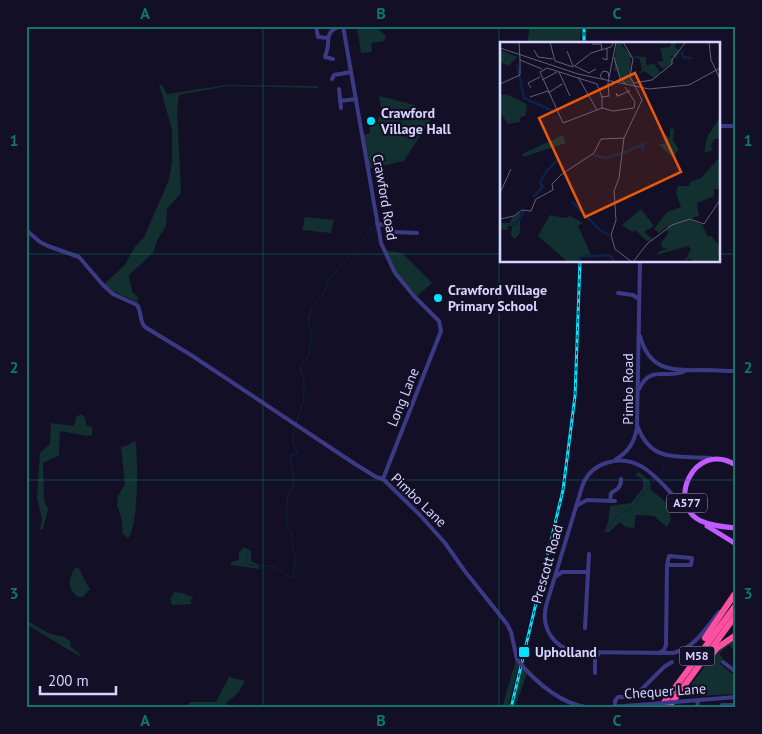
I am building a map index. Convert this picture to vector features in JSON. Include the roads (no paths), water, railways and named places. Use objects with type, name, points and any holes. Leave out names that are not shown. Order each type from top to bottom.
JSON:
[{"type":"highway","points":[[686,672],[693,657],[735,594]]},
{"type":"highway","name":"M58","points":[[660,708],[736,605]]},
{"type":"highway","name":"M58","points":[[668,708],[735,617]]},
{"type":"highway","name":"M58","points":[[680,691],[717,648],[736,635]]},
{"type":"main road","points":[[713,459],[736,460]]},
{"type":"main road","name":"A577","points":[[713,459],[694,469],[687,480],[685,488],[686,501],[694,516],[736,544]]},
{"type":"main road","points":[[724,459],[736,465]]},
{"type":"main road","name":"A577","points":[[700,521],[716,526],[736,528]]},
{"type":"street","points":[[316,26],[318,37],[328,38]]},
{"type":"street","points":[[333,59],[325,57],[328,38],[330,32],[342,26]]},
{"type":"street","name":"Crawford Road","points":[[342,26],[382,246],[396,274],[440,324]]},
{"type":"street","points":[[332,79],[334,74],[351,72]]},
{"type":"street","points":[[339,89],[341,108]]},
{"type":"street","points":[[340,101],[356,99]]},
{"type":"street","points":[[720,126],[736,126]]},
{"type":"street","points":[[377,224],[387,225],[395,232],[417,233]]},
{"type":"street","name":"Pimbo Lane","points":[[26,230],[40,242],[79,257],[106,288],[118,297],[137,305],[142,323],[147,328],[191,354],[355,464],[383,479],[436,531],[507,624],[511,632],[517,659],[526,670],[547,688],[568,702],[582,707],[594,708]]},
{"type":"street","name":"Pimbo Road","points":[[640,262],[637,425],[640,434],[656,452],[667,456],[713,459]]},
{"type":"street","points":[[633,295],[640,279]]},
{"type":"street","points":[[618,294],[633,295],[639,299]]},
{"type":"street","name":"Long Lane","points":[[383,479],[441,331],[440,324]]},
{"type":"street","points":[[639,332],[645,350],[654,362],[668,368],[736,371]]},
{"type":"street","points":[[638,392],[642,383],[650,375],[658,373],[679,374],[687,370]]},
{"type":"street","name":"Prescott Road","points":[[637,425],[632,444],[626,453],[602,464],[592,471],[585,480],[545,611],[547,630],[555,642],[574,652],[676,653],[694,643],[735,594]]},
{"type":"street","points":[[614,460],[638,464],[647,469],[694,516]]},
{"type":"street","points":[[610,501],[611,493],[620,485],[621,479]]},
{"type":"street","points":[[582,487],[583,496],[587,500]]},
{"type":"street","points":[[576,506],[587,500],[615,501]]},
{"type":"street","points":[[562,554],[561,567],[568,571]]},
{"type":"street","points":[[585,628],[589,554]]},
{"type":"street","points":[[656,654],[662,651],[666,645],[667,565],[669,556],[692,558],[691,565],[667,565]]},
{"type":"street","points":[[554,580],[559,573],[568,571],[588,572]]},
{"type":"street","points":[[666,645],[676,653]]},
{"type":"street","points":[[584,653],[594,658]]},
{"type":"street","points":[[595,673],[594,658],[599,653]]},
{"type":"street","points":[[615,706],[618,697],[634,697],[664,667],[672,662]]},
{"type":"street","points":[[723,662],[736,672]]},
{"type":"street","points":[[722,698],[722,706],[736,705]]},
{"type":"street","name":"Chequer Lane","points":[[594,708],[736,698]]},
{"type":"street","points":[[697,708],[698,700]]},
{"type":"waterway","points":[[296,423],[303,402],[304,379],[300,368],[309,356],[311,334],[308,320],[312,307],[324,292],[329,280],[374,227]]},
{"type":"waterway","points":[[248,555],[246,561],[248,564],[274,567],[292,578],[294,576],[295,562],[292,534],[286,523],[287,500],[294,481],[290,457],[296,454],[297,451],[293,444],[294,427]]},
{"type":"waterway","points":[[658,476],[662,472],[664,464]]},
{"type":"waterway","points":[[607,530],[616,517],[632,508],[655,480]]},
{"type":"railway","points":[[584,26],[584,42]]},
{"type":"railway","points":[[511,708],[563,490],[575,396],[580,262]]},
{"type":"place","name":"Crawford Village Hall","points":[[371,121]]},
{"type":"place","name":"Crawford Village Primary School","points":[[438,298]]},
{"type":"place","name":"Upholland","points":[[524,652]]}]
